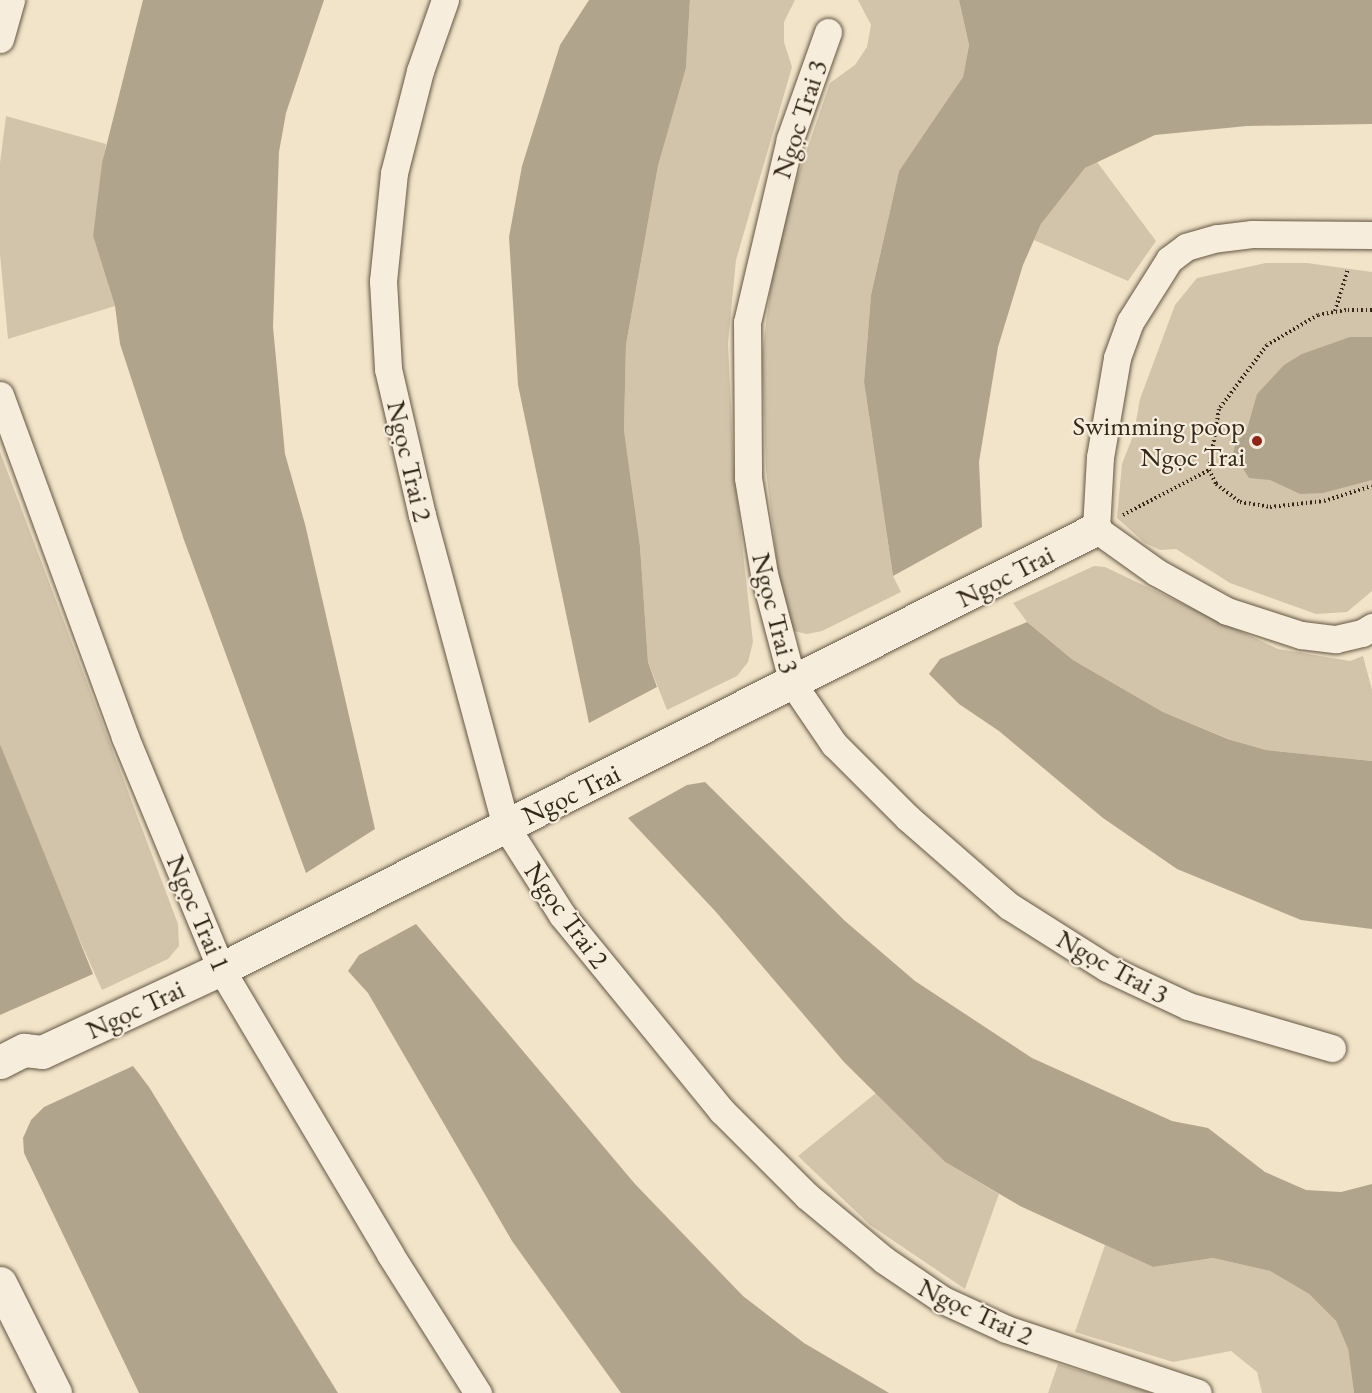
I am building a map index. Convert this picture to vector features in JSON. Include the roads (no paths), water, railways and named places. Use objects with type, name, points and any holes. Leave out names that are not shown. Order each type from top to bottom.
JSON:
[{"type":"street","points":[[0,39],[11,0]]},
{"type":"street","name":"Ngọc Trai 2","points":[[445,0],[420,71],[394,173],[383,282],[388,369],[422,515],[506,827],[562,915],[722,1111],[807,1196],[884,1260],[943,1300],[1006,1329],[1198,1393]]},
{"type":"street","name":"Ngọc Trai 3","points":[[828,32],[790,139],[747,322],[748,478],[764,574],[793,684],[834,744],[908,818],[1009,906],[1107,968],[1188,1006],[1332,1048]]},
{"type":"street","points":[[1372,235],[1252,234],[1217,238],[1186,247],[1169,260],[1130,322],[1117,358],[1100,457],[1107,524],[1156,572],[1227,611],[1302,635],[1336,639],[1362,633],[1372,627]]},
{"type":"street","name":"Ngọc Trai 1","points":[[0,395],[125,737],[221,969],[390,1254],[478,1393]]},
{"type":"street","name":"Ngọc Trai","points":[[0,1062],[24,1050],[42,1052],[221,969],[793,684],[1107,524]]},
{"type":"street","name":"Ngọc Trai","points":[[0,1082],[36,1063],[42,1052]]},
{"type":"street","points":[[0,1283],[55,1393]]},
{"type":"place","name":"Swimming poop Ngọc Trai","points":[[1257,441]]}]
